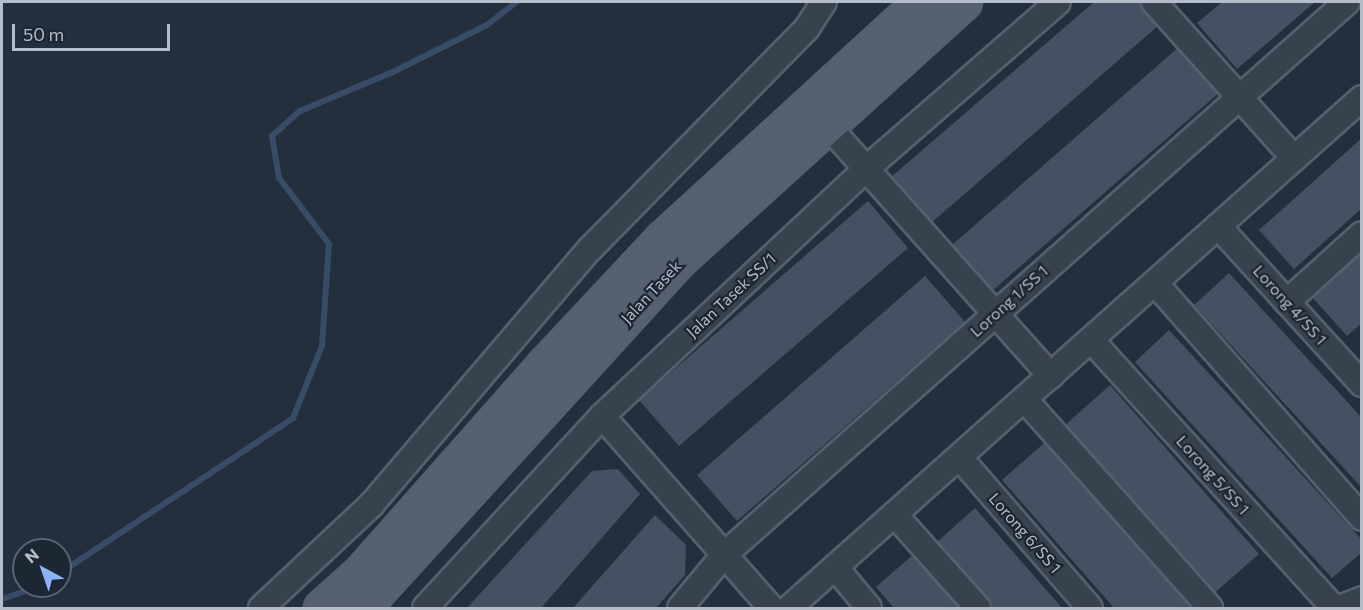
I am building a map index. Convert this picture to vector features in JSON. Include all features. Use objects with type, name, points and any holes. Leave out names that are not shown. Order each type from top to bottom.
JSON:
[{"type":"main road","name":"Jalan Tasek","points":[[321,609],[360,573],[545,364],[662,239],[921,2]]},
{"type":"main road","name":"Jalan Tasek","points":[[364,609],[681,259],[965,2]]},
{"type":"street","points":[[261,609],[371,505],[423,440],[590,249],[807,28],[824,2]]},
{"type":"street","name":"Jalan Tasek SS/1","points":[[425,609],[602,416],[866,169],[1058,2]]},
{"type":"street","points":[[1155,2],[1294,158]]},
{"type":"street","name":"Lorong 1/SS 1","points":[[680,609],[724,555],[1347,2]]},
{"type":"street","points":[[789,609],[960,459],[1362,98]]},
{"type":"street","points":[[828,126],[1051,376]]},
{"type":"street","name":"Lorong 4/SS 1","points":[[1218,226],[1287,302],[1357,370]]},
{"type":"street","points":[[1287,302],[1362,234]]},
{"type":"street","points":[[1155,283],[1362,518]]},
{"type":"street","name":"Lorong 5/SS 1","points":[[1092,341],[1334,609]]},
{"type":"street","points":[[1025,400],[1210,609]]},
{"type":"street","points":[[602,416],[771,609]]},
{"type":"street","name":"Lorong 6/SS 1","points":[[960,459],[1090,609]]},
{"type":"street","points":[[895,515],[978,609]]},
{"type":"street","points":[[835,567],[869,609]]},
{"type":"street","points":[[1340,609],[1362,599]]},
{"type":"building","points":[[1094,2],[1138,2],[1159,25],[930,224],[890,178]]},
{"type":"building","points":[[1222,2],[1315,2],[1237,69],[1197,23]]},
{"type":"building","points":[[1180,46],[1220,92],[992,291],[952,245]]},
{"type":"building","points":[[1362,138],[1362,208],[1294,269],[1259,230]]},
{"type":"building","points":[[868,201],[908,248],[679,446],[639,400]]},
{"type":"building","points":[[1362,253],[1362,323],[1347,336],[1312,297]]},
{"type":"building","points":[[1229,273],[1362,418],[1362,488],[1194,305]]},
{"type":"building","points":[[925,276],[965,322],[737,521],[697,475]]},
{"type":"building","points":[[1169,330],[1362,540],[1362,552],[1332,578],[1135,362]]},
{"type":"building","points":[[1110,385],[1259,554],[1211,596],[1063,427]]},
{"type":"building","points":[[1050,438],[1197,608],[1114,608],[1002,480]]},
{"type":"building","points":[[618,469],[640,494],[541,608],[467,608],[592,471]]},
{"type":"building","points":[[975,508],[1062,608],[993,608],[936,543]]},
{"type":"building","points":[[655,515],[686,545],[685,575],[656,608],[573,608]]},
{"type":"building","points":[[915,553],[964,608],[894,608],[876,587]]},
{"type":"waterway","points":[[72,565],[293,418],[322,346],[329,244],[279,178],[272,136],[300,111],[393,72],[487,25],[516,2]]},
{"type":"waterway","points":[[2,599],[12,596]]}]
